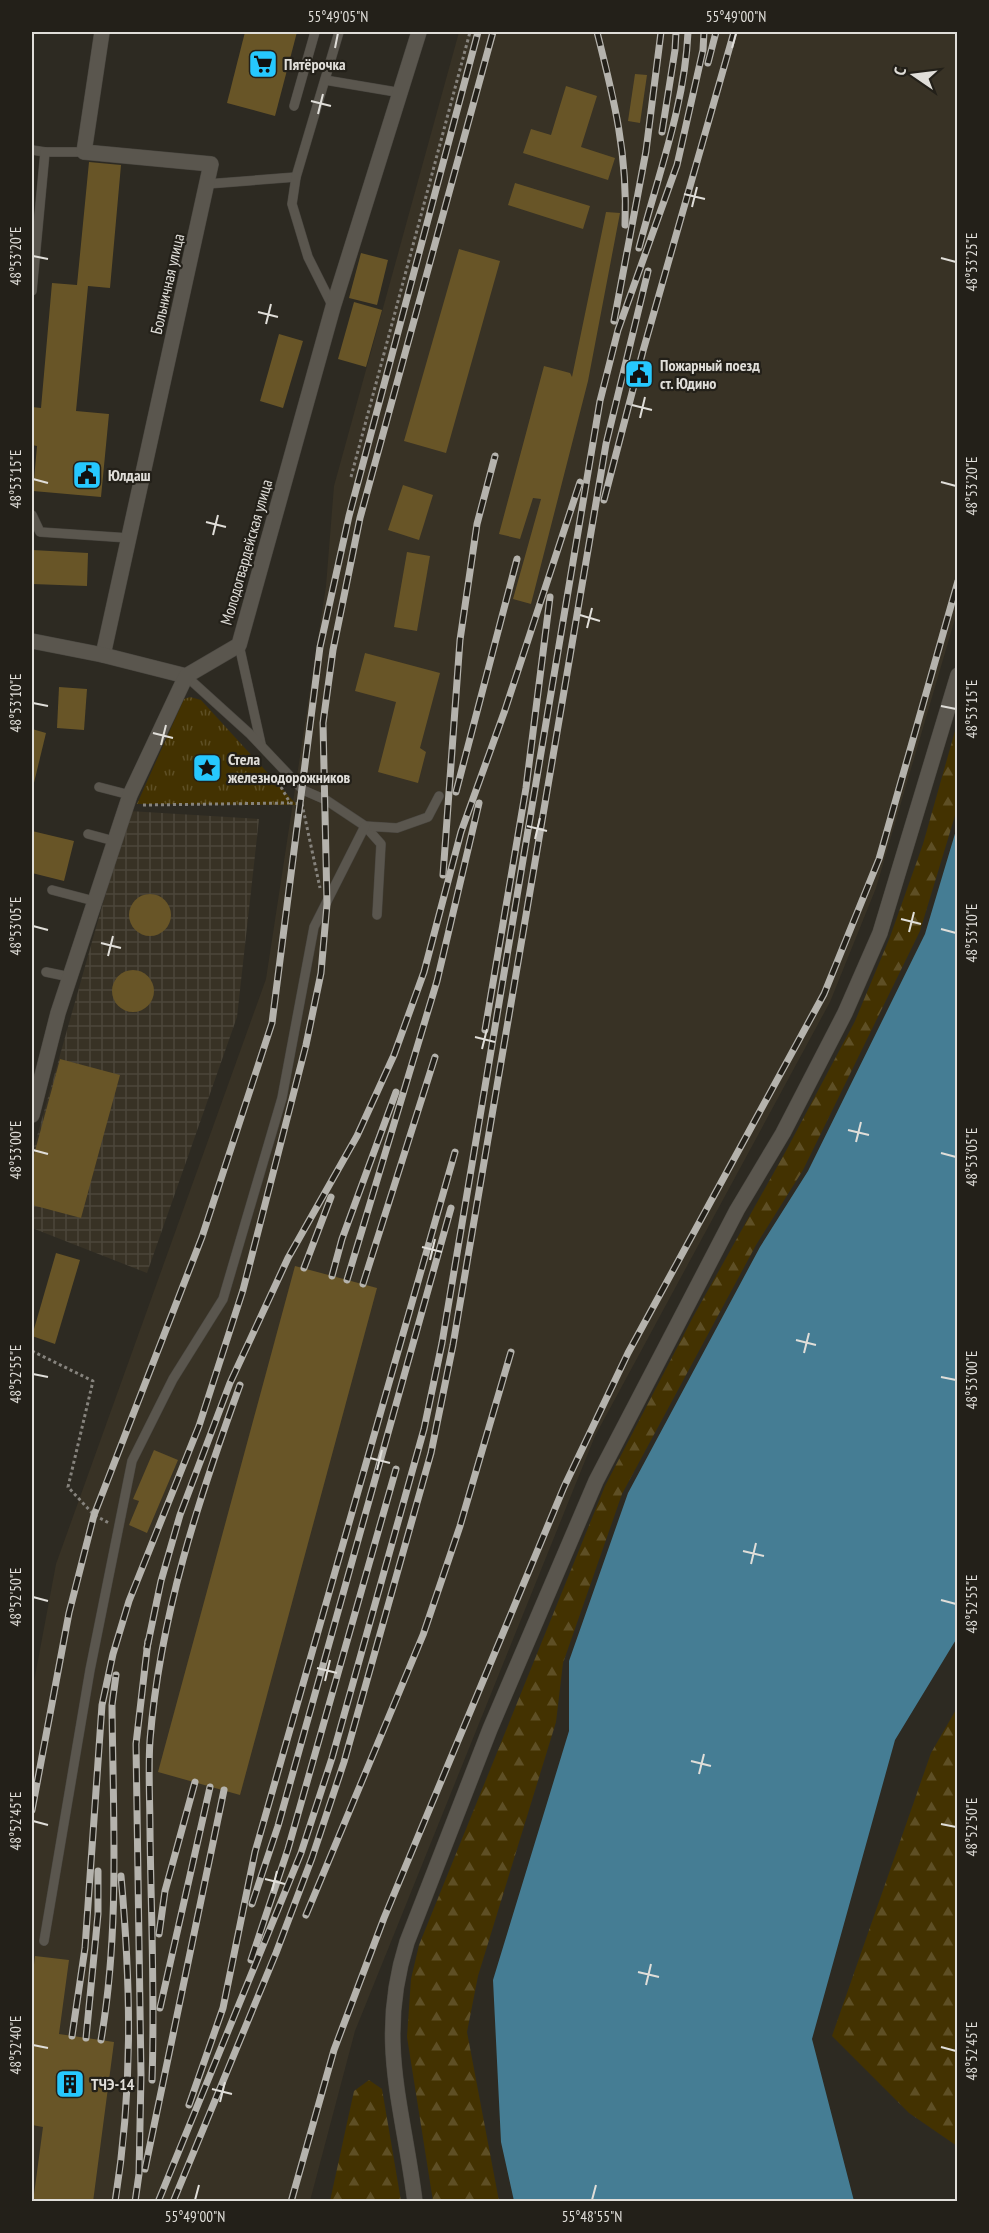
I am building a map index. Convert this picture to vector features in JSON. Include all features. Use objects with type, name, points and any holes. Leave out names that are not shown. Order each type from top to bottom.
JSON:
[{"type":"street","points":[[84,152],[102,32]]},
{"type":"street","name":"Молодогвардейская улица","points":[[186,676],[239,645],[333,307],[402,93],[419,32]]},
{"type":"street","name":"Больничная улица","points":[[84,152],[211,164],[104,655]]},
{"type":"street","points":[[32,640],[186,676],[128,800],[70,977],[32,1115]]},
{"type":"street","points":[[415,2202],[391,2045],[396,1975],[407,1942],[490,1730],[596,1480],[737,1210],[788,1123],[845,1012],[880,933],[957,675]]},
{"type":"lane","points":[[294,106],[315,32]]},
{"type":"lane","points":[[333,307],[308,257],[292,204],[296,177],[339,32]]},
{"type":"lane","points":[[325,80],[402,93]]},
{"type":"lane","points":[[32,150],[84,152]]},
{"type":"lane","points":[[32,291],[45,152]]},
{"type":"lane","points":[[207,184],[296,177]]},
{"type":"lane","points":[[32,515],[40,531],[129,537]]},
{"type":"lane","points":[[239,645],[262,746]]},
{"type":"lane","points":[[186,676],[262,746],[303,790],[326,800],[365,826],[381,844],[377,915]]},
{"type":"lane","points":[[99,787],[128,800]]},
{"type":"lane","points":[[365,826],[397,828],[428,818],[439,796]]},
{"type":"lane","points":[[44,1941],[90,1670],[132,1461],[173,1379],[223,1299],[282,1098],[314,927],[365,826]]},
{"type":"lane","points":[[88,834],[114,841]]},
{"type":"lane","points":[[52,890],[94,901]]},
{"type":"lane","points":[[46,972],[70,977]]},
{"type":"path","points":[[351,477],[470,32]]},
{"type":"path","points":[[280,785],[290,803]]},
{"type":"path","points":[[128,800],[302,804],[324,909]]},
{"type":"path","points":[[32,1351],[93,1381],[68,1487],[94,1515],[118,1528]]},
{"type":"shaded area","points":[[459,32],[957,32],[957,612],[876,888],[830,1002],[595,1436],[355,2031],[310,2201],[32,2202],[32,1692],[56,1564],[266,979],[326,586],[334,486]]},
{"type":"shaded area","points":[[129,811],[259,819],[237,1017],[147,1273],[32,1228],[32,1154]]},
{"type":"green space","points":[[190,697],[201,700],[297,805],[137,804],[184,699]]},
{"type":"green space","points":[[957,724],[957,809],[920,931],[803,1170],[756,1245],[622,1494],[563,1663],[556,1722],[478,1976],[467,2032],[499,2201],[433,2201],[407,2037],[411,1979],[419,1945],[605,1486],[693,1317],[787,1149],[855,1021],[890,937],[923,844]]},
{"type":"green space","points":[[957,1708],[957,2146],[909,2113],[832,2036],[931,1753]]},
{"type":"green space","points":[[369,2080],[382,2089],[401,2201],[330,2201],[354,2091]]},
{"type":"water","points":[[957,827],[957,1638],[895,1740],[812,2039],[854,2201],[514,2201],[501,2142],[493,1980],[569,1731],[569,1661],[628,1493],[760,1247],[808,1171],[925,934]]},
{"type":"building","points":[[245,32],[297,32],[275,116],[227,103]]},
{"type":"building","points":[[635,74],[647,75],[640,123],[628,121]]},
{"type":"building","points":[[566,86],[597,96],[581,147],[615,158],[608,180],[523,153],[531,129],[551,135]]},
{"type":"building","points":[[89,162],[121,165],[110,288],[88,286],[76,411],[109,414],[101,497],[33,491],[37,446],[32,445],[32,407],[41,408],[52,283],[77,285]]},
{"type":"building","points":[[515,183],[590,206],[583,229],[508,205]]},
{"type":"building","points":[[606,212],[620,213],[588,381],[531,604],[513,599],[541,499],[533,498],[520,539],[499,534],[544,366],[570,373],[572,377]]},
{"type":"building","points":[[459,249],[500,261],[446,453],[404,441]]},
{"type":"building","points":[[361,253],[388,260],[377,305],[349,298]]},
{"type":"building","points":[[354,302],[382,310],[366,367],[338,359]]},
{"type":"building","points":[[279,334],[303,341],[283,408],[260,401]]},
{"type":"building","points":[[403,485],[433,495],[419,540],[388,530]]},
{"type":"building","points":[[32,550],[88,553],[87,586],[32,584]]},
{"type":"building","points":[[407,552],[430,556],[417,631],[394,627]]},
{"type":"building","points":[[365,653],[440,673],[420,748],[426,752],[418,783],[378,772],[396,702],[355,691]]},
{"type":"building","points":[[59,687],[87,689],[84,730],[57,728]]},
{"type":"building","points":[[32,729],[46,733],[32,791]]},
{"type":"building","points":[[32,831],[74,841],[64,881],[32,873]]},
{"type":"building","points":[[150,894],[165,900],[171,915],[165,930],[150,936],[135,930],[129,915],[135,900]]},
{"type":"building","points":[[133,970],[148,976],[154,991],[148,1006],[133,1012],[118,1006],[112,991],[118,976]]},
{"type":"building","points":[[60,1059],[120,1075],[81,1218],[32,1205],[32,1162]]},
{"type":"building","points":[[56,1253],[80,1260],[55,1344],[32,1336]]},
{"type":"building","points":[[295,1266],[377,1288],[240,1795],[158,1772]]},
{"type":"building","points":[[154,1450],[178,1460],[147,1533],[129,1525],[139,1501],[133,1499]]},
{"type":"building","name":"ТЧЭ-14","points":[[35,1956],[69,1960],[59,2034],[114,2042],[93,2202],[33,2202],[43,2127],[32,2125],[32,1982]]},
{"type":"railway","points":[[32,1810],[69,1613],[94,1515],[202,1237],[272,1023],[320,647],[349,516],[478,32]]},
{"type":"railway","points":[[72,2036],[85,1948],[102,1705],[113,1654],[129,1601],[199,1426],[243,1290],[306,1045],[321,973],[327,904],[323,723],[333,650],[360,518],[493,32]]},
{"type":"railway","points":[[597,32],[614,104],[622,151],[625,225]]},
{"type":"railway","points":[[614,321],[646,151],[661,32]]},
{"type":"railway","points":[[662,132],[676,32]]},
{"type":"railway","points":[[639,248],[676,114],[682,87],[688,32]]},
{"type":"railway","points":[[158,2202],[301,1853],[332,1758],[424,1429],[442,1343],[600,401],[618,330],[677,165],[703,50],[704,32]]},
{"type":"railway","points":[[708,63],[716,32]]},
{"type":"railway","points":[[604,500],[643,351],[734,32]]},
{"type":"railway","points":[[173,2202],[276,1953],[312,1858],[344,1762],[431,1453],[453,1345],[606,444],[648,271]]},
{"type":"railway","points":[[443,875],[460,640],[477,524],[495,456]]},
{"type":"railway","points":[[147,1648],[161,1581],[180,1515],[230,1383],[288,1258],[357,1136],[394,1055],[424,972],[461,832],[505,710],[580,482]]},
{"type":"railway","points":[[456,792],[517,559]]},
{"type":"railway","points":[[291,2202],[334,2050],[384,1918],[564,1487],[628,1353],[824,994],[879,859],[958,581]]},
{"type":"railway","points":[[485,1030],[526,788],[550,597]]},
{"type":"railway","points":[[347,1280],[437,981],[479,803]]},
{"type":"railway","points":[[363,1284],[435,1057]]},
{"type":"railway","points":[[332,1276],[342,1239],[396,1092]]},
{"type":"railway","points":[[189,2105],[223,2008],[255,1852],[455,1152]]},
{"type":"railway","points":[[304,1268],[331,1197]]},
{"type":"railway","points":[[252,1904],[278,1826],[451,1208]]},
{"type":"railway","points":[[306,1915],[423,1635],[460,1526],[511,1352]]},
{"type":"railway","points":[[152,2080],[153,1987],[149,1763],[155,1694],[162,1649],[183,1560],[240,1385]]},
{"type":"railway","points":[[251,1960],[288,1849],[396,1469]]},
{"type":"railway","points":[[135,2202],[139,2174],[141,2075],[136,1744],[148,1641]]},
{"type":"railway","points":[[101,2040],[107,1999],[113,1915],[112,1705],[116,1675]]},
{"type":"railway","points":[[159,1934],[165,1891],[195,1782]]},
{"type":"railway","points":[[160,2008],[210,1787]]},
{"type":"railway","points":[[145,2169],[224,1790]]},
{"type":"railway","points":[[86,2038],[98,1914],[98,1871]]},
{"type":"railway","points":[[115,2202],[125,2120],[128,2039],[127,1958],[121,1876]]},
{"type":"place","name":"Пятёрочка","points":[[263,64]]},
{"type":"place","name":"Пожарный поезд ст. Юдино","points":[[639,374]]},
{"type":"place","name":"Юлдаш","points":[[87,475]]},
{"type":"place","name":"Стела железнодорожников","points":[[207,768]]},
{"type":"place","name":"ТЧЭ-14","points":[[70,2084]]}]
